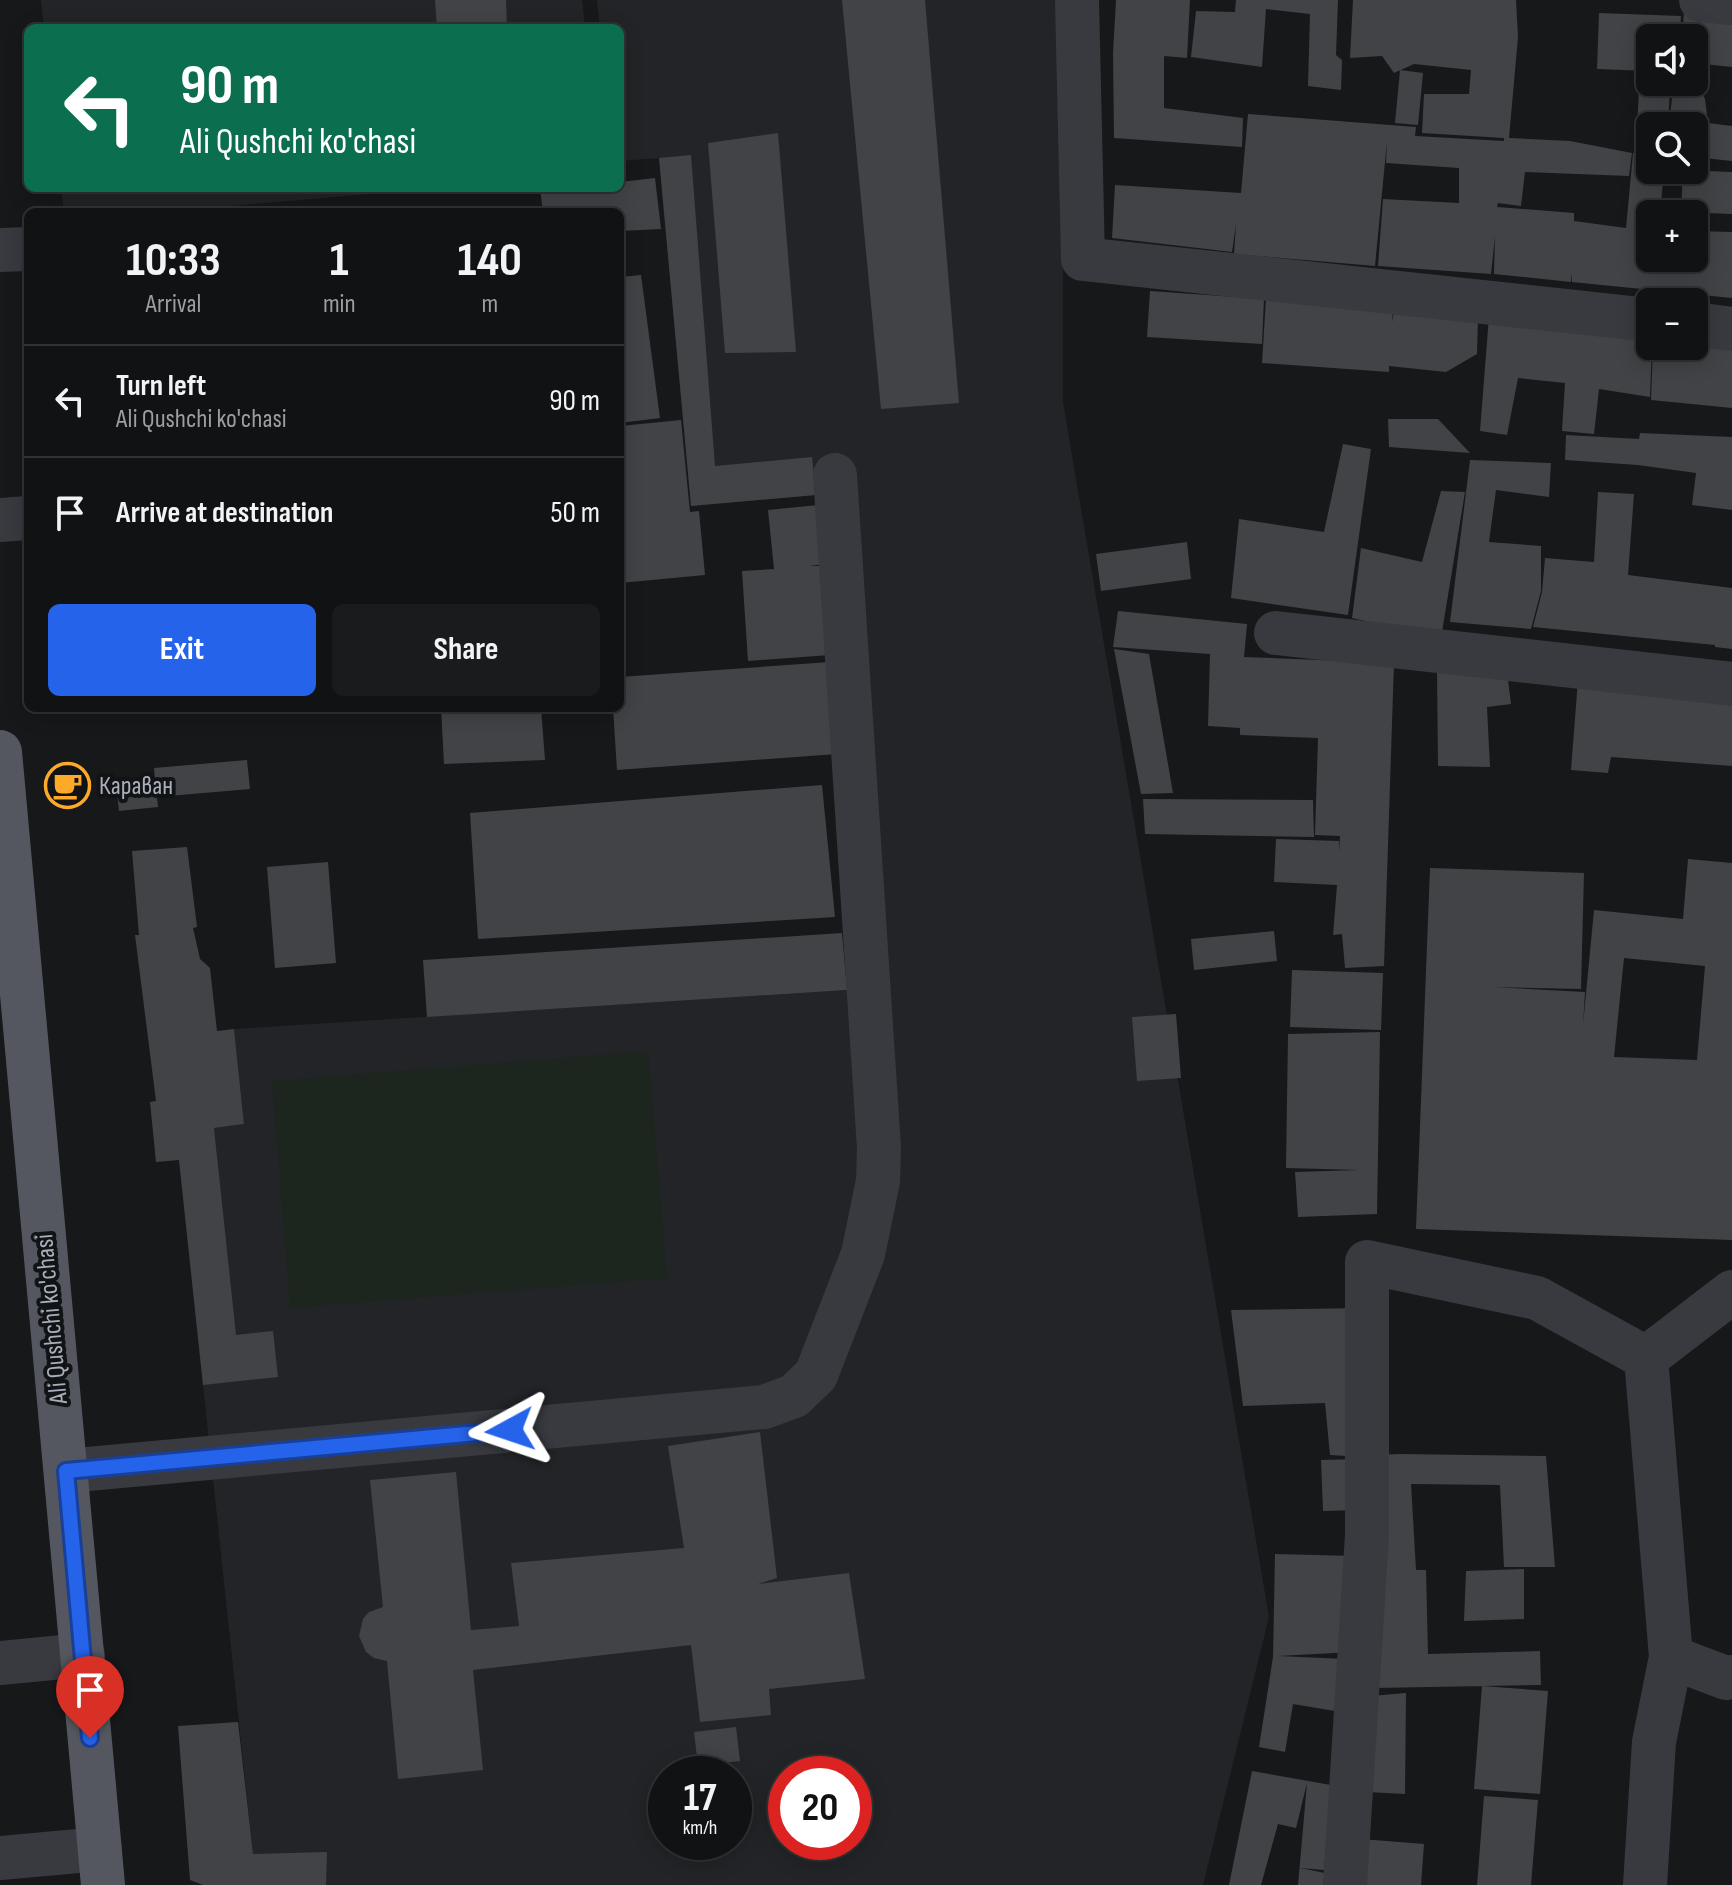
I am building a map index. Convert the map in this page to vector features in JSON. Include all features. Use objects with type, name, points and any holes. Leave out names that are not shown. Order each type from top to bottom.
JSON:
[{"type":"main road","name":"Ali Qushchi ko'chasi","points":[[0,752],[4,842],[102,1867]]},
{"type":"street","points":[[1077,0],[1083,259],[1636,318]]},
{"type":"street","points":[[1701,0],[1732,3]]},
{"type":"street","points":[[0,250],[24,249]]},
{"type":"street","points":[[1708,326],[1732,329]]},
{"type":"street","points":[[66,1471],[764,1407],[794,1396],[816,1375],[863,1254],[878,1181],[879,1148],[835,475]]},
{"type":"street","points":[[0,520],[24,518]]},
{"type":"street","points":[[1276,633],[1732,684]]},
{"type":"street","points":[[1345,1885],[1367,1535],[1367,1262],[1537,1298],[1646,1358]]},
{"type":"street","points":[[1646,1358],[1732,1292]]},
{"type":"street","points":[[1645,1885],[1654,1742],[1671,1657],[1646,1358]]},
{"type":"street","points":[[0,1663],[83,1655]]},
{"type":"street","points":[[1671,1657],[1726,1678],[1732,1677]]},
{"type":"street","points":[[0,1858],[102,1867]]},
{"type":"shaded area","points":[[41,0],[582,0],[585,24],[44,24]]},
{"type":"shaded area","points":[[597,0],[1063,0],[1063,402],[1269,1617],[1203,1885],[326,1885],[253,1854],[179,1160],[217,1156],[214,1128],[244,1124],[234,1029],[847,990],[815,495],[691,506],[659,158],[624,161],[624,24],[600,24]]},
{"type":"shaded area","points":[[62,192],[393,192],[208,208],[64,208]]},
{"type":"shaded area","points":[[648,1051],[667,1278],[290,1308],[272,1081]]},
{"type":"building","points":[[435,0],[506,0],[507,24],[437,24]]},
{"type":"building","points":[[842,0],[925,0],[959,403],[881,409]]},
{"type":"building","points":[[1116,0],[1190,0],[1187,58],[1164,56],[1164,108],[1243,118],[1242,147],[1114,138]]},
{"type":"building","points":[[1236,0],[1338,0],[1336,55],[1342,60],[1341,90],[1308,86],[1310,14],[1266,9],[1262,67],[1191,57],[1196,11],[1235,12]]},
{"type":"building","points":[[1353,0],[1516,0],[1518,37],[1509,138],[1570,141],[1632,153],[1629,176],[1525,172],[1521,206],[1498,203],[1497,207],[1574,213],[1574,221],[1626,228],[1633,153],[1636,153],[1636,184],[1663,184],[1661,200],[1636,200],[1636,272],[1708,272],[1708,231],[1732,232],[1732,298],[1708,296],[1708,288],[1636,288],[1572,282],[1572,273],[1571,282],[1494,274],[1495,236],[1491,274],[1378,266],[1383,199],[1459,203],[1459,168],[1386,163],[1387,141],[1375,266],[1234,254],[1236,224],[1232,252],[1112,238],[1115,185],[1241,193],[1248,114],[1416,127],[1415,136],[1504,141],[1504,138],[1422,133],[1424,94],[1469,94],[1471,70],[1414,64],[1394,73],[1382,56],[1350,58]]},
{"type":"building","points":[[1684,12],[1732,16],[1732,67],[1708,64],[1708,24],[1683,24]]},
{"type":"building","points":[[1599,13],[1681,16],[1681,24],[1636,24],[1636,70],[1597,69]]},
{"type":"building","points":[[1400,70],[1423,73],[1418,125],[1395,123]]},
{"type":"building","points":[[1639,96],[1670,96],[1669,112],[1638,112]]},
{"type":"building","points":[[1672,96],[1703,96],[1705,99],[1707,112],[1670,112]]},
{"type":"building","points":[[1708,123],[1732,126],[1732,161],[1708,158]]},
{"type":"building","points":[[778,133],[796,352],[725,353],[708,143]]},
{"type":"building","points":[[691,155],[715,466],[812,457],[816,495],[691,506],[659,158]]},
{"type":"building","points":[[1708,171],[1732,172],[1732,214],[1708,213],[1708,200],[1682,200],[1682,184],[1708,184]]},
{"type":"building","points":[[655,178],[661,229],[624,231],[624,208],[542,208],[540,192],[624,192],[624,182]]},
{"type":"building","points":[[641,275],[660,418],[624,422],[624,277]]},
{"type":"building","points":[[1150,291],[1264,299],[1262,344],[1147,337]]},
{"type":"building","points":[[1266,298],[1393,307],[1392,322],[1394,311],[1478,318],[1477,354],[1446,372],[1389,366],[1389,372],[1262,363]]},
{"type":"building","points":[[1489,316],[1636,332],[1636,360],[1651,360],[1650,397],[1599,389],[1594,434],[1562,431],[1565,383],[1518,378],[1507,435],[1480,431]]},
{"type":"building","points":[[1732,343],[1732,408],[1651,400],[1652,360],[1708,360],[1708,344]]},
{"type":"building","points":[[1388,419],[1438,419],[1470,453],[1389,447]]},
{"type":"building","points":[[681,420],[690,512],[699,511],[705,575],[624,583],[624,426]]},
{"type":"building","points":[[1640,433],[1732,437],[1732,510],[1692,505],[1696,473],[1565,460],[1566,435],[1639,439]]},
{"type":"building","points":[[1343,444],[1371,449],[1348,615],[1231,598],[1239,519],[1324,532]]},
{"type":"building","points":[[1470,460],[1551,463],[1549,497],[1496,490],[1489,542],[1541,546],[1541,591],[1531,629],[1450,622]]},
{"type":"building","points":[[1441,491],[1465,492],[1441,638],[1352,618],[1361,548],[1422,562]]},
{"type":"building","points":[[1598,492],[1634,494],[1628,575],[1732,588],[1732,649],[1533,627],[1542,592],[1545,558],[1594,562]]},
{"type":"building","points":[[818,505],[824,564],[810,566],[824,566],[830,655],[748,661],[742,571],[774,569],[768,510]]},
{"type":"building","points":[[1187,542],[1191,579],[1101,591],[1096,554]]},
{"type":"building","points":[[1118,611],[1247,624],[1244,657],[1394,663],[1384,966],[1345,968],[1342,934],[1333,935],[1337,885],[1274,882],[1276,839],[1339,841],[1339,852],[1340,836],[1315,835],[1318,738],[1240,735],[1240,728],[1208,726],[1210,654],[1113,647]]},
{"type":"building","points":[[1114,649],[1149,654],[1173,793],[1141,794]]},
{"type":"building","points":[[830,662],[837,754],[617,770],[613,712],[624,712],[624,677]]},
{"type":"building","points":[[1437,670],[1508,680],[1511,704],[1487,707],[1490,767],[1438,766]]},
{"type":"building","points":[[1578,680],[1732,697],[1732,766],[1611,757],[1608,773],[1571,770]]},
{"type":"building","points":[[441,712],[541,712],[545,760],[444,764]]},
{"type":"building","points":[[247,760],[250,789],[157,797],[158,807],[119,811],[116,784],[155,780],[154,768]]},
{"type":"building","points":[[822,785],[835,917],[478,939],[470,813]]},
{"type":"building","points":[[1143,799],[1313,800],[1314,837],[1145,834]]},
{"type":"building","points":[[187,847],[197,927],[193,928],[200,959],[210,968],[217,1031],[234,1029],[244,1124],[214,1128],[236,1335],[273,1331],[278,1377],[203,1385],[179,1160],[156,1162],[150,1102],[156,1101],[135,935],[139,935],[132,851]]},
{"type":"building","points":[[1688,859],[1732,863],[1732,1240],[1416,1229],[1430,868],[1584,873],[1581,989],[1492,987],[1585,992],[1583,1025],[1594,910],[1683,919]],"holes":[[[1624,958],[1705,966],[1697,1060],[1614,1057]]]},
{"type":"building","points":[[328,862],[336,963],[275,968],[267,867]]},
{"type":"building","points":[[1274,931],[1277,961],[1194,970],[1191,939]]},
{"type":"building","points":[[842,933],[847,990],[427,1017],[423,960]]},
{"type":"building","points":[[1292,970],[1383,973],[1381,1030],[1290,1027]]},
{"type":"building","points":[[1176,1014],[1181,1078],[1137,1081],[1132,1017]]},
{"type":"building","points":[[1380,1032],[1377,1214],[1298,1217],[1295,1172],[1360,1170],[1286,1168],[1288,1034]]},
{"type":"building","points":[[1364,1308],[1365,1457],[1330,1455],[1325,1403],[1243,1406],[1231,1310]]},
{"type":"building","points":[[760,1432],[777,1578],[758,1584],[849,1573],[865,1679],[769,1689],[771,1715],[700,1722],[691,1645],[473,1670],[483,1770],[398,1779],[387,1661],[366,1652],[359,1636],[363,1619],[369,1612],[383,1607],[370,1480],[456,1472],[471,1630],[519,1626],[511,1563],[684,1548],[668,1446]]},
{"type":"building","points":[[1374,1455],[1546,1456],[1555,1567],[1504,1567],[1500,1485],[1411,1484],[1416,1570],[1426,1570],[1428,1654],[1540,1651],[1541,1685],[1375,1688]]},
{"type":"building","points":[[1359,1459],[1361,1510],[1323,1511],[1321,1460]]},
{"type":"building","points":[[1275,1554],[1354,1556],[1353,1652],[1278,1656],[1346,1659],[1335,1711],[1293,1704],[1285,1752],[1259,1747],[1273,1657]]},
{"type":"building","points":[[1524,1569],[1524,1619],[1464,1621],[1466,1571]]},
{"type":"building","points":[[1482,1686],[1548,1691],[1540,1794],[1474,1789]]},
{"type":"building","points":[[1406,1693],[1405,1794],[1367,1792],[1371,1696]]},
{"type":"building","points":[[238,1722],[253,1854],[327,1852],[326,1885],[203,1885],[190,1880],[178,1726]]},
{"type":"building","points":[[736,1727],[739,1756],[697,1756],[694,1732]]},
{"type":"building","points":[[1252,1771],[1331,1785],[1324,1870],[1300,1868],[1325,1873],[1323,1885],[1298,1885],[1307,1783],[1296,1828],[1278,1824],[1261,1885],[1229,1885]]},
{"type":"building","points":[[1484,1796],[1538,1800],[1531,1885],[1477,1885]]},
{"type":"building","points":[[1361,1839],[1424,1844],[1421,1885],[1357,1885]]},
{"type":"place","name":"Караван","points":[[68,786]]},
{"type":"route","points":[[90,1738],[66,1471],[510,1430]]}]
